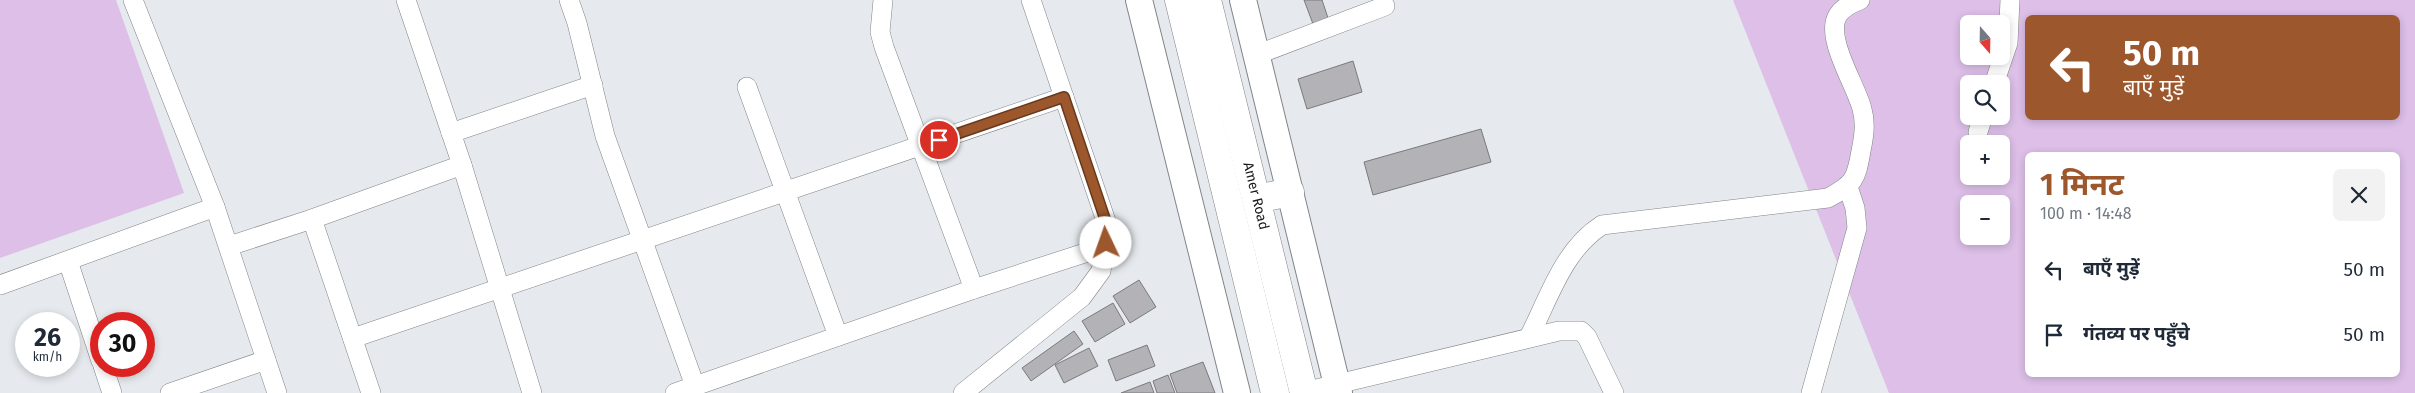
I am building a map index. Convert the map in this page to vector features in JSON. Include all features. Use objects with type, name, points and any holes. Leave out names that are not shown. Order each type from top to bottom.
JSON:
[{"type":"highway","name":"Amer Road","points":[[1179,0],[1275,393]]},
{"type":"highway","name":"Amer Road","points":[[1208,0],[1304,393]]},
{"type":"highway","points":[[1257,199],[1290,192]]},
{"type":"street","points":[[133,0],[216,207],[277,393]]},
{"type":"street","points":[[406,0],[462,165],[532,393]]},
{"type":"street","points":[[569,0],[605,136],[694,386]]},
{"type":"street","points":[[883,0],[880,32],[974,289]]},
{"type":"street","points":[[963,393],[1082,296],[1101,271],[1106,243],[1106,222],[1031,0]]},
{"type":"street","points":[[1140,0],[1237,393]]},
{"type":"street","points":[[1243,0],[1338,389]]},
{"type":"street","points":[[1529,338],[1561,272],[1576,247],[1587,235],[1602,226],[1828,198],[1848,187],[1857,172],[1865,128],[1856,89],[1834,40],[1837,15],[1846,6],[1860,0]]},
{"type":"street","points":[[1997,75],[2008,43],[2010,0]]},
{"type":"street","points":[[1256,56],[1385,6]]},
{"type":"street","points":[[451,133],[593,85]]},
{"type":"street","points":[[747,87],[838,336]]},
{"type":"street","points":[[353,338],[1064,97]]},
{"type":"street","points":[[229,246],[312,219],[462,165]]},
{"type":"street","points":[[1811,393],[1857,228],[1855,208],[1848,187]]},
{"type":"street","points":[[0,285],[216,207]]},
{"type":"street","points":[[312,219],[371,393]]},
{"type":"street","points":[[675,393],[974,289],[1097,249],[1106,243]]},
{"type":"street","points":[[68,261],[90,328]]},
{"type":"street","points":[[1304,393],[1338,389],[1559,331],[1581,331],[1592,346],[1614,393]]},
{"type":"street","points":[[170,393],[266,360]]},
{"type":"street","points":[[107,377],[112,393]]},
{"type":"shaded area","points":[[0,0],[116,0],[184,193],[0,258]]},
{"type":"shaded area","points":[[1733,0],[2415,0],[2415,393],[1889,393]]},
{"type":"building","points":[[1304,0],[1322,0],[1328,18],[1313,24]]},
{"type":"building","points":[[1353,61],[1362,92],[1307,109],[1298,79]]},
{"type":"building","points":[[1481,129],[1491,162],[1373,195],[1364,162]]},
{"type":"building","points":[[1139,280],[1156,307],[1130,323],[1113,296]]},
{"type":"building","points":[[1113,303],[1125,324],[1095,342],[1082,321]]},
{"type":"building","points":[[1074,331],[1083,344],[1031,381],[1022,368]]},
{"type":"building","points":[[1147,345],[1155,366],[1116,381],[1108,360]]},
{"type":"building","points":[[1089,348],[1098,366],[1064,383],[1055,365]]},
{"type":"building","points":[[1203,362],[1215,393],[1177,393],[1170,374]]},
{"type":"building","points":[[1168,375],[1175,393],[1157,393],[1153,381]]},
{"type":"building","points":[[1150,382],[1154,393],[1121,393]]},
{"type":"route","points":[[939,140],[1064,97],[1106,222],[1106,243]]}]
